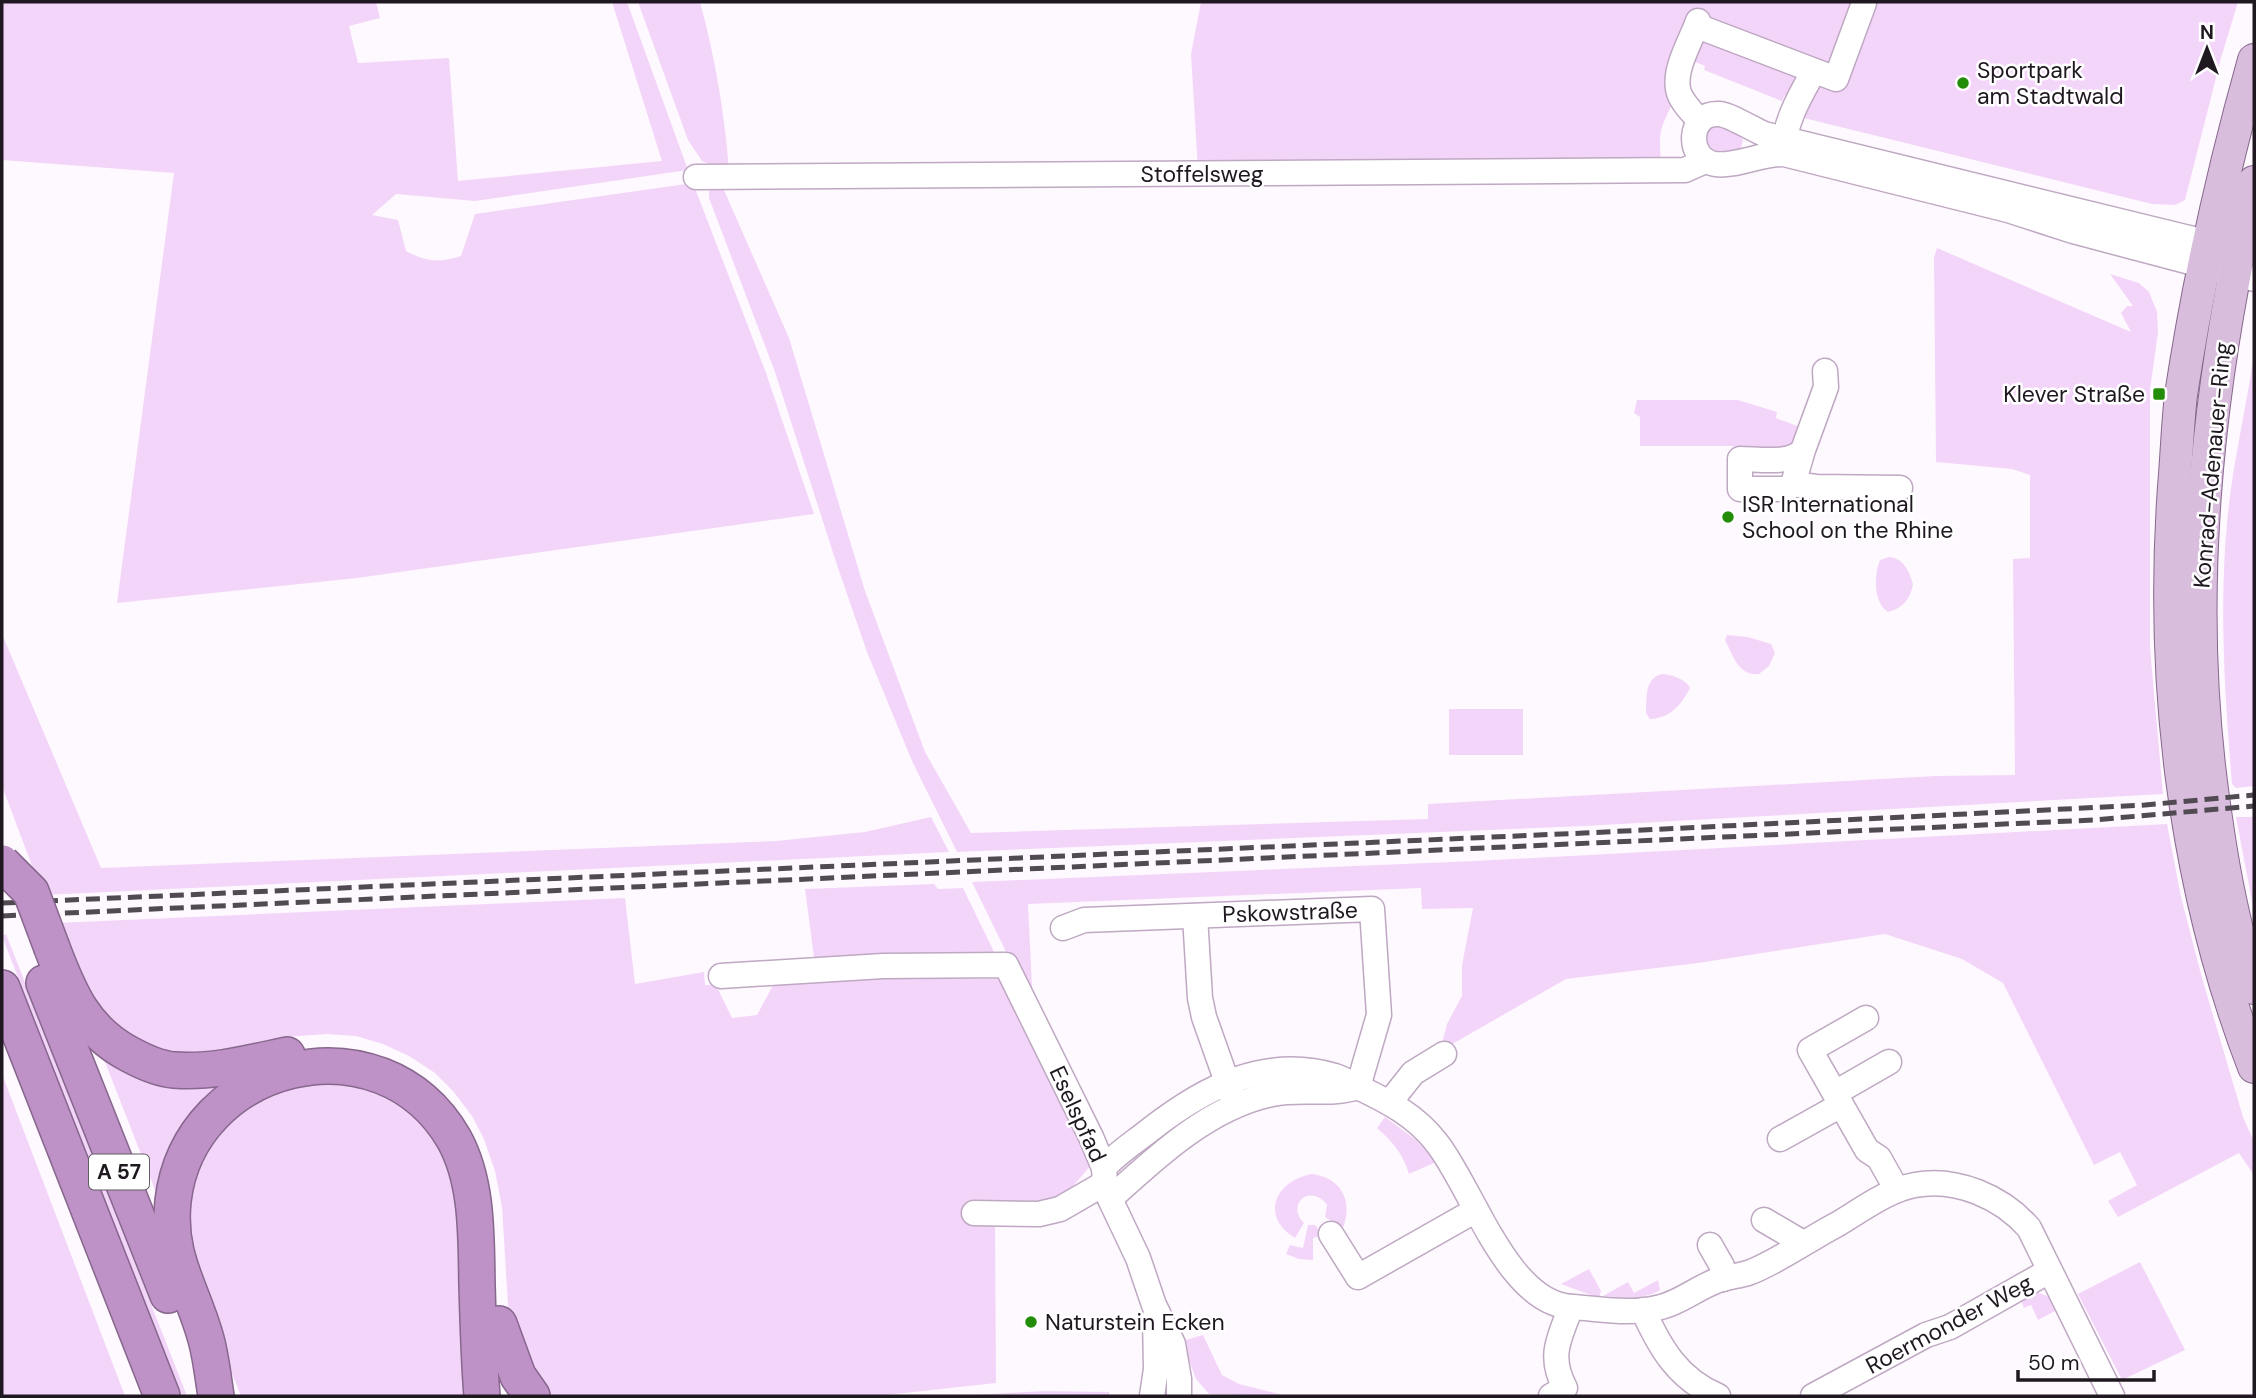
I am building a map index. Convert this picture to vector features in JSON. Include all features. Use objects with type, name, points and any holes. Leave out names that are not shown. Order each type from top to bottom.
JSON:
[{"type":"highway","points":[[2,863],[31,892],[41,948],[85,1018],[113,1045],[142,1061],[172,1070],[206,1070],[303,1052],[335,1051],[369,1056],[400,1068],[428,1086],[453,1109],[469,1135],[488,1186],[494,1231],[504,1396]]},
{"type":"highway","name":"A 57","points":[[2,873],[41,948],[208,1396]]},
{"type":"highway","name":"A 57","points":[[2,988],[162,1396]]},
{"type":"highway","points":[[216,1396],[206,1339],[180,1272],[173,1235],[173,1200],[181,1168],[197,1137],[218,1111],[245,1089],[273,1075],[305,1066],[337,1065],[366,1070],[392,1080],[417,1096],[439,1117],[455,1141],[466,1167],[476,1234],[478,1386]]},
{"type":"highway","points":[[499,1324],[518,1376],[532,1396]]},
{"type":"main road","name":"Konrad-Adenauer-Ring","points":[[2254,60],[2231,148],[2232,261],[2213,400],[2201,536],[2200,647],[2210,780],[2222,859],[2254,988]]},
{"type":"main road","name":"Konrad-Adenauer-Ring","points":[[2254,182],[2232,261],[2181,398],[2170,534],[2171,647],[2183,781],[2197,864],[2222,973],[2254,1067]]},
{"type":"street","points":[[1700,121],[1677,89],[1682,63],[1698,24],[1836,79],[1870,6]]},
{"type":"street","points":[[1814,71],[1798,100],[1784,146],[1771,153],[1724,164],[1705,161],[1696,151],[1693,140],[1700,121],[1709,115],[1718,114],[1784,146],[2232,261]]},
{"type":"street","name":"Stoffelsweg","points":[[696,177],[1685,170],[1705,161]]},
{"type":"street","points":[[1803,450],[1797,457],[1789,459],[1740,459],[1740,489],[1787,489],[1793,484],[1826,387],[1825,370]]},
{"type":"street","points":[[1793,484],[1816,488],[1900,488]]},
{"type":"street","name":"Pskowstraße","points":[[1062,928],[1084,920],[1372,909],[1379,1015],[1358,1087]]},
{"type":"street","name":"Pskowstraße","points":[[1195,916],[1200,998],[1204,1017],[1236,1105]]},
{"type":"street","name":"Eselspfad","points":[[721,976],[883,966],[1006,965],[1091,1138],[1106,1183],[1172,1344],[1179,1379],[1179,1396]]},
{"type":"street","points":[[1866,1018],[1810,1051],[1867,1150],[1879,1158],[1897,1191]]},
{"type":"street","points":[[1390,1102],[1413,1073],[1444,1054]]},
{"type":"street","points":[[1780,1139],[1808,1124],[1889,1062]]},
{"type":"street","points":[[1106,1183],[1119,1154],[1182,1105],[1226,1082],[1249,1075],[1292,1070],[1334,1076],[1390,1102],[1436,1140],[1517,1274],[1535,1291],[1553,1303],[1571,1307],[1643,1310],[1676,1302],[1690,1289],[1750,1272],[1911,1185],[1940,1183],[1957,1186],[1990,1198],[2014,1212],[2029,1228],[2112,1396]]},
{"type":"street","points":[[974,1213],[1040,1213],[1060,1209],[1106,1183],[1135,1176],[1205,1123],[1236,1105],[1274,1094],[1311,1090],[1332,1092],[1358,1087]]},
{"type":"street","points":[[1331,1234],[1358,1278],[1476,1210]]},
{"type":"street","points":[[1764,1220],[1803,1243]]},
{"type":"street","points":[[1710,1245],[1722,1266],[1723,1279]]},
{"type":"street","name":"Roermonder Weg","points":[[1812,1396],[1926,1335],[1950,1327],[2049,1271]]},
{"type":"street","name":"Eselspfad","points":[[1152,1396],[1156,1347],[1154,1305]]},
{"type":"street","points":[[1551,1396],[1565,1388],[1558,1375],[1555,1357],[1571,1307]]},
{"type":"street","points":[[1643,1310],[1669,1360],[1711,1395]]},
{"type":"shaded area","points":[[2,2],[376,2],[380,18],[349,26],[358,63],[449,58],[458,181],[662,161],[612,2],[627,2],[688,170],[475,201],[396,194],[372,215],[398,220],[406,251],[427,259],[446,260],[461,256],[475,214],[693,183],[766,373],[814,514],[357,578],[117,603],[174,173],[2,160]]},
{"type":"shaded area","points":[[638,2],[700,2],[719,86],[729,172],[702,161],[688,140]]},
{"type":"shaded area","points":[[1201,2],[2238,2],[2185,200],[2175,205],[2152,204],[1800,117],[1804,103],[1785,95],[1782,101],[1704,70],[1705,66],[1679,55],[1674,99],[1661,132],[1661,163],[1198,170],[1191,54]]},
{"type":"shaded area","points":[[1721,126],[1740,136],[1743,140],[1741,148],[1718,154],[1706,148],[1704,135],[1711,127]]},
{"type":"shaded area","points":[[720,181],[789,338],[865,591],[925,752],[971,833],[1428,819],[1428,804],[1935,776],[2015,775],[2013,559],[2030,558],[2030,475],[2012,469],[1936,462],[1934,258],[1937,248],[2131,332],[2121,313],[2127,306],[2133,306],[2110,274],[2139,283],[2149,292],[2157,312],[2158,332],[2150,390],[2150,648],[2163,794],[1584,826],[957,852],[912,761],[867,652],[775,372],[709,198],[709,189]]},
{"type":"shaded area","points":[[2254,354],[2254,786],[2236,788],[2232,784],[2225,686],[2225,556],[2232,480]]},
{"type":"shaded area","points":[[1637,400],[1738,400],[1777,412],[1776,418],[1800,427],[1790,446],[1739,452],[1737,447],[1733,446],[1640,446],[1640,417],[1634,413]]},
{"type":"shaded area","points":[[1889,557],[1902,563],[1913,584],[1905,602],[1888,612],[1877,595],[1876,580],[1880,560]]},
{"type":"shaded area","points":[[2,634],[101,868],[776,841],[865,832],[931,817],[949,852],[43,895],[2,786]]},
{"type":"shaded area","points":[[1727,635],[1748,637],[1771,644],[1775,653],[1769,666],[1759,674],[1746,672],[1734,658],[1725,640]]},
{"type":"shaded area","points":[[1661,674],[1677,678],[1690,688],[1670,713],[1650,719],[1646,713],[1647,690],[1652,681]]},
{"type":"shaded area","points":[[1449,709],[1523,709],[1523,755],[1449,755]]},
{"type":"shaded area","points":[[2236,817],[2254,817],[2254,912]]},
{"type":"shaded area","points":[[2167,824],[2181,897],[2202,978],[2243,1117],[2254,1142],[2254,1175],[2239,1153],[2118,1217],[2108,1201],[2137,1185],[2120,1152],[2094,1165],[2003,983],[1962,959],[1885,934],[1698,963],[1566,979],[1440,1051],[1447,1024],[1462,996],[1462,965],[1473,908],[1422,909],[1421,888],[1028,904],[1033,1007],[972,882],[1475,861]]},
{"type":"shaded area","points":[[934,884],[938,889],[963,888],[995,954],[815,965],[805,889]]},
{"type":"shaded area","points":[[625,898],[635,984],[704,972],[705,985],[716,985],[732,1018],[757,1015],[777,978],[893,972],[917,979],[999,979],[1050,1071],[1093,1163],[1060,1201],[995,1221],[996,1383],[877,1396],[548,1396],[509,1321],[502,1207],[495,1171],[484,1139],[472,1116],[435,1073],[409,1056],[383,1044],[356,1036],[327,1034],[286,1037],[190,1059],[161,1055],[103,1021],[56,923]]},
{"type":"shaded area","points":[[6,934],[187,1396],[181,1396],[2,936]]},
{"type":"shaded area","points":[[98,1044],[257,1071],[164,1213]]},
{"type":"shaded area","points":[[2,1074],[125,1396],[2,1396]]},
{"type":"shaded area","points":[[319,1079],[377,1090],[404,1106],[425,1126],[440,1150],[451,1177],[461,1235],[466,1396],[241,1396],[199,1292],[185,1208],[211,1136],[261,1094]]},
{"type":"shaded area","points":[[1385,1117],[1416,1140],[1436,1162],[1409,1174],[1397,1149],[1377,1128]]},
{"type":"shaded area","points":[[1312,1174],[1331,1180],[1343,1192],[1346,1218],[1343,1228],[1325,1217],[1327,1205],[1321,1199],[1308,1196],[1302,1199],[1297,1209],[1304,1223],[1295,1238],[1277,1220],[1276,1200],[1289,1183]]},
{"type":"shaded area","points":[[1308,1225],[1315,1225],[1323,1235],[1313,1238],[1313,1260],[1286,1254],[1290,1245],[1303,1248]]},
{"type":"shaded area","points":[[2140,1262],[2185,1350],[2122,1380],[2078,1294]]},
{"type":"shaded area","points":[[1589,1269],[1601,1291],[1599,1298],[1561,1284]]},
{"type":"shaded area","points":[[1658,1280],[1660,1290],[1654,1293],[1625,1298],[1603,1296],[1628,1282],[1634,1293]]},
{"type":"shaded area","points":[[2035,1291],[2049,1297],[2057,1310],[2038,1320],[2031,1305],[2024,1308],[2020,1298]]},
{"type":"shaded area","points":[[1203,1335],[1222,1375],[1239,1384],[1287,1396],[1209,1394],[1196,1379],[1182,1341]]},
{"type":"shaded area","points":[[1045,1391],[1109,1392],[1109,1396],[950,1396]]},
{"type":"railway","points":[[2,903],[1584,833],[2145,805],[2254,795]]},
{"type":"railway","points":[[2,916],[2093,820],[2254,806]]},
{"type":"place","name":"Sportpark am Stadtwald","points":[[1963,83]]},
{"type":"place","name":"Klever Straße","points":[[2159,394]]},
{"type":"place","name":"ISR International School on the Rhine","points":[[1728,517]]},
{"type":"place","name":"Naturstein Ecken","points":[[1031,1322]]}]
